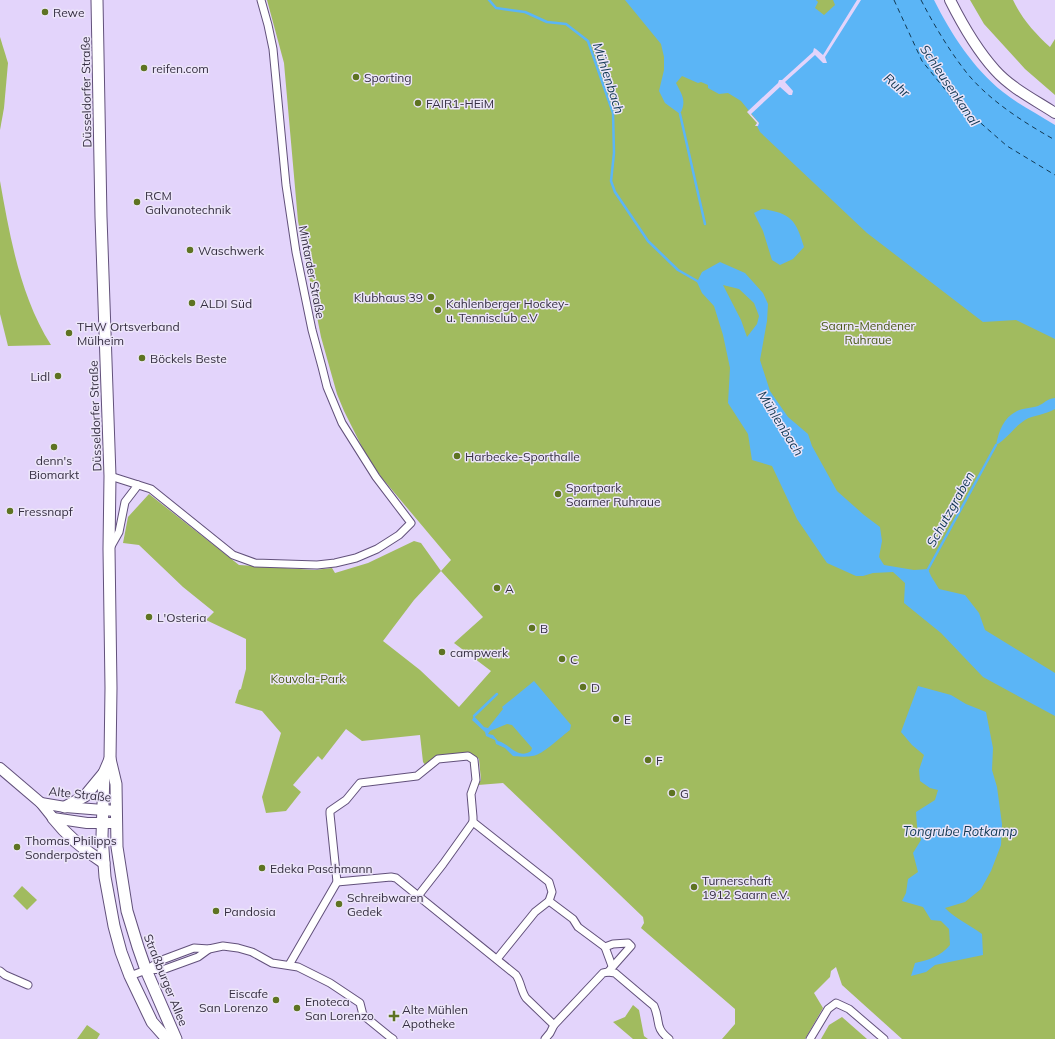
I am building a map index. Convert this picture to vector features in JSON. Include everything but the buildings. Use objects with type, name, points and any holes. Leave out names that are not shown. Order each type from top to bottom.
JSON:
[{"type":"main road","name":"Düsseldorfer Straße","points":[[97,0],[102,231],[110,476],[110,759],[116,784],[116,812]]},
{"type":"main road","points":[[950,0],[957,15],[977,46],[996,71],[1014,87],[1055,113]]},
{"type":"main road","name":"Düsseldorfer Straße","points":[[103,811],[104,773],[110,759]]},
{"type":"main road","name":"Alte Straße","points":[[0,768],[41,803],[53,818]]},
{"type":"main road","points":[[64,807],[85,796],[104,773]]},
{"type":"main road","name":"Alte Straße","points":[[41,803],[64,807],[116,812]]},
{"type":"main road","name":"Straßburger Allee","points":[[103,811],[104,863],[114,926],[121,952],[130,976],[152,1022],[167,1039]]},
{"type":"main road","name":"Straßburger Allee","points":[[116,812],[117,847],[127,911],[146,970],[176,1039]]},
{"type":"main road","points":[[53,818],[82,823],[117,823]]},
{"type":"main road","points":[[53,818],[64,833],[104,863]]},
{"type":"street","name":"Mintarder Straße","points":[[138,485],[151,489],[233,555],[255,563],[317,565],[349,559],[377,549],[399,535],[411,523],[376,477],[342,423],[327,387],[310,323],[296,252],[286,186],[275,87],[273,49],[261,0]]},
{"type":"street","points":[[110,476],[138,485],[125,502],[119,532],[110,549]]},
{"type":"street","points":[[289,965],[337,882],[330,811],[346,800],[360,783],[417,776],[438,759],[468,756],[474,760],[476,780],[472,794],[472,822],[418,896]]},
{"type":"street","points":[[472,822],[549,882],[552,892],[549,901],[535,912],[497,959]]},
{"type":"street","points":[[337,882],[391,877],[396,878],[516,975],[519,979],[522,993],[554,1025]]},
{"type":"street","points":[[549,901],[573,919],[578,927],[605,947],[610,969],[654,1006],[658,1028],[669,1039]]},
{"type":"street","points":[[545,1039],[554,1025],[603,973],[610,969],[632,946],[628,943],[612,944],[605,947]]},
{"type":"street","points":[[130,976],[146,970],[162,960],[180,952],[194,948],[209,949],[223,946],[238,948],[252,952],[272,963],[298,967],[330,983],[360,1003],[363,1015],[393,1039]]},
{"type":"street","points":[[146,970],[165,969],[198,957],[209,949]]},
{"type":"street","points":[[0,971],[5,975],[28,985]]},
{"type":"street","points":[[810,1039],[828,1009],[836,1002],[850,1009],[884,1039]]},
{"type":"green space","points":[[267,0],[847,0],[1055,210],[1055,1039],[902,1039],[842,985],[836,967],[831,971],[830,977],[814,993],[823,1008],[805,1039],[722,1039],[735,1024],[735,1009],[641,928],[644,923],[643,917],[503,783],[478,785],[481,780],[479,759],[469,752],[437,756],[426,766],[423,762],[420,735],[362,741],[346,729],[322,760],[318,756],[293,785],[301,792],[286,811],[266,813],[262,797],[281,733],[262,711],[235,703],[239,690],[241,689],[246,669],[246,639],[206,620],[214,612],[183,587],[139,545],[123,543],[128,517],[149,494],[239,565],[315,570],[332,568],[335,573],[368,563],[414,541],[421,543],[441,571],[451,560],[382,478],[367,457],[337,394],[321,337],[298,221],[284,63]],"holes":[[[441,571],[483,617],[454,643],[491,671],[459,707],[420,670],[383,641],[414,600]]]},
{"type":"green space","points":[[970,0],[1013,0],[1029,25],[1050,47],[1055,39],[1055,95],[1025,69],[984,24]]},
{"type":"green space","points":[[0,37],[8,63],[4,108],[0,130]]},
{"type":"green space","points":[[0,181],[12,245],[24,286],[31,307],[51,345],[8,346],[0,314]]},
{"type":"green space","points":[[22,886],[37,900],[27,910],[13,896]]},
{"type":"green space","points":[[633,1005],[639,1010],[644,1036],[648,1039],[633,1039],[613,1022],[625,1017]]},
{"type":"green space","points":[[842,1017],[867,1039],[821,1039],[829,1025]]},
{"type":"green space","points":[[87,1025],[100,1034],[97,1039],[77,1039]]},
{"type":"water","points":[[625,0],[816,0],[818,2],[815,8],[824,15],[835,5],[833,0],[934,0],[955,38],[972,61],[992,83],[1009,97],[1055,125],[1055,339],[1016,320],[983,322],[867,233],[760,132],[757,126],[759,123],[741,101],[728,93],[719,94],[708,88],[708,85],[701,82],[698,83],[682,76],[676,83],[683,98],[683,105],[680,114],[665,103],[659,91],[664,70],[664,57],[661,44]]},
{"type":"water","points":[[762,209],[780,213],[791,219],[795,224],[804,247],[793,259],[780,265],[772,260],[763,231],[754,213]]},
{"type":"water","points":[[720,262],[745,273],[763,293],[768,304],[767,321],[760,360],[770,391],[788,417],[808,434],[812,446],[837,491],[880,527],[882,541],[879,557],[884,565],[914,570],[928,569],[939,589],[965,595],[979,613],[985,630],[1055,673],[1055,716],[983,677],[941,633],[904,603],[905,583],[893,572],[856,576],[827,563],[797,519],[772,466],[752,460],[748,434],[728,403],[730,368],[723,335],[714,306],[702,293],[697,282],[702,272]],"holes":[[[723,285],[739,289],[754,303],[759,316],[757,324],[747,337],[741,320]]]},
{"type":"water","points":[[1055,398],[1055,409],[1025,420],[1004,440],[996,445],[1002,425],[1008,417],[1017,411],[1038,406]]},
{"type":"water","points":[[534,681],[571,725],[570,730],[539,754],[521,757],[513,756],[505,748],[496,744],[495,740],[486,736],[485,732],[472,720],[474,716],[484,727],[488,728],[503,709],[502,707]],"holes":[[[507,724],[512,725],[532,748],[531,751],[522,754],[518,753],[498,741],[493,735],[488,734],[490,731]]]},
{"type":"water","name":"Tongrube Rotkamp","points":[[918,686],[951,695],[966,704],[986,712],[993,748],[992,770],[997,787],[1002,824],[1001,845],[991,871],[981,889],[965,902],[945,908],[982,934],[983,955],[935,965],[926,972],[911,976],[915,963],[934,957],[943,952],[950,945],[949,929],[941,921],[931,920],[923,907],[902,901],[906,893],[908,879],[918,872],[913,853],[921,840],[917,826],[916,812],[935,800],[938,790],[930,788],[920,781],[919,770],[924,755],[912,745],[901,732]]},
{"type":"pier","points":[[857,0],[861,0],[825,57],[827,63],[823,63],[815,55],[785,82],[793,91],[792,95],[789,95],[780,87],[751,114],[759,123],[758,126],[755,126],[757,123],[747,112],[778,83],[779,80],[782,80],[813,52],[814,48],[823,55]]},
{"type":"waterway","name":"Mühlenbach","points":[[489,0],[496,8],[525,12],[547,22],[566,24],[588,41],[613,113],[614,153],[611,181],[615,192],[648,241],[678,270],[699,282]]},
{"type":"waterway","points":[[680,114],[705,224]]},
{"type":"waterway","name":"Schutzgraben","points":[[927,571],[996,445]]},
{"type":"waterway","points":[[474,716],[497,694]]},
{"type":"ferry route","points":[[894,0],[922,61],[952,98],[1007,146],[1055,175]]},
{"type":"ferry route","points":[[921,0],[935,26],[957,60],[972,79],[1005,108],[1055,140]]},
{"type":"place","name":"Rewe","points":[[45,12]]},
{"type":"place","name":"reifen.com","points":[[144,68]]},
{"type":"place","name":"Sporting","points":[[356,77]]},
{"type":"place","name":"FAIR1-HEiM","points":[[418,103]]},
{"type":"place","name":"RCM Galvanotechnik","points":[[137,202]]},
{"type":"place","name":"Waschwerk","points":[[190,250]]},
{"type":"place","name":"Klubhaus 39","points":[[431,297]]},
{"type":"place","name":"ALDI Süd","points":[[192,303]]},
{"type":"place","name":"Kahlenberger Hockey- u. Tennisclub e.V","points":[[438,310]]},
{"type":"place","name":"THW Ortsverband Mülheim","points":[[69,333]]},
{"type":"place","name":"Böckels Beste","points":[[142,358]]},
{"type":"place","name":"Lidl","points":[[58,376]]},
{"type":"place","name":"denn's Biomarkt","points":[[54,447]]},
{"type":"place","name":"Harbecke-Sporthalle","points":[[457,456]]},
{"type":"place","name":"Sportpark Saarner Ruhraue","points":[[558,494]]},
{"type":"place","name":"Fressnapf","points":[[10,511]]},
{"type":"place","name":"A","points":[[497,588]]},
{"type":"place","name":"L'Osteria","points":[[149,617]]},
{"type":"place","name":"B","points":[[532,628]]},
{"type":"place","name":"campwerk","points":[[442,652]]},
{"type":"place","name":"C","points":[[562,659]]},
{"type":"place","name":"D","points":[[583,687]]},
{"type":"place","name":"E","points":[[616,719]]},
{"type":"place","name":"F","points":[[648,760]]},
{"type":"place","name":"G","points":[[672,793]]},
{"type":"place","name":"Thomas Philipps Sonderposten","points":[[17,847]]},
{"type":"place","name":"Edeka Paschmann","points":[[262,868]]},
{"type":"place","name":"Turnerschaft 1912 Saarn e.V.","points":[[694,887]]},
{"type":"place","name":"Schreibwaren Gedek","points":[[339,904]]},
{"type":"place","name":"Pandosia","points":[[216,911]]},
{"type":"place","name":"Eiscafe San Lorenzo","points":[[276,1000]]},
{"type":"place","name":"Enoteca San Lorenzo","points":[[297,1008]]},
{"type":"place","name":"Alte Mühlen Apotheke","points":[[394,1016]]},
{"type":"water label","name":"Ruhr","points":[[897,85]]},
{"type":"water label","name":"Schleusenkanal","points":[[950,85]]},
{"type":"park label","name":"Saarn-Mendener Ruhraue","points":[[868,332]]},
{"type":"park label","name":"Kouvola-Park","points":[[308,678]]}]
